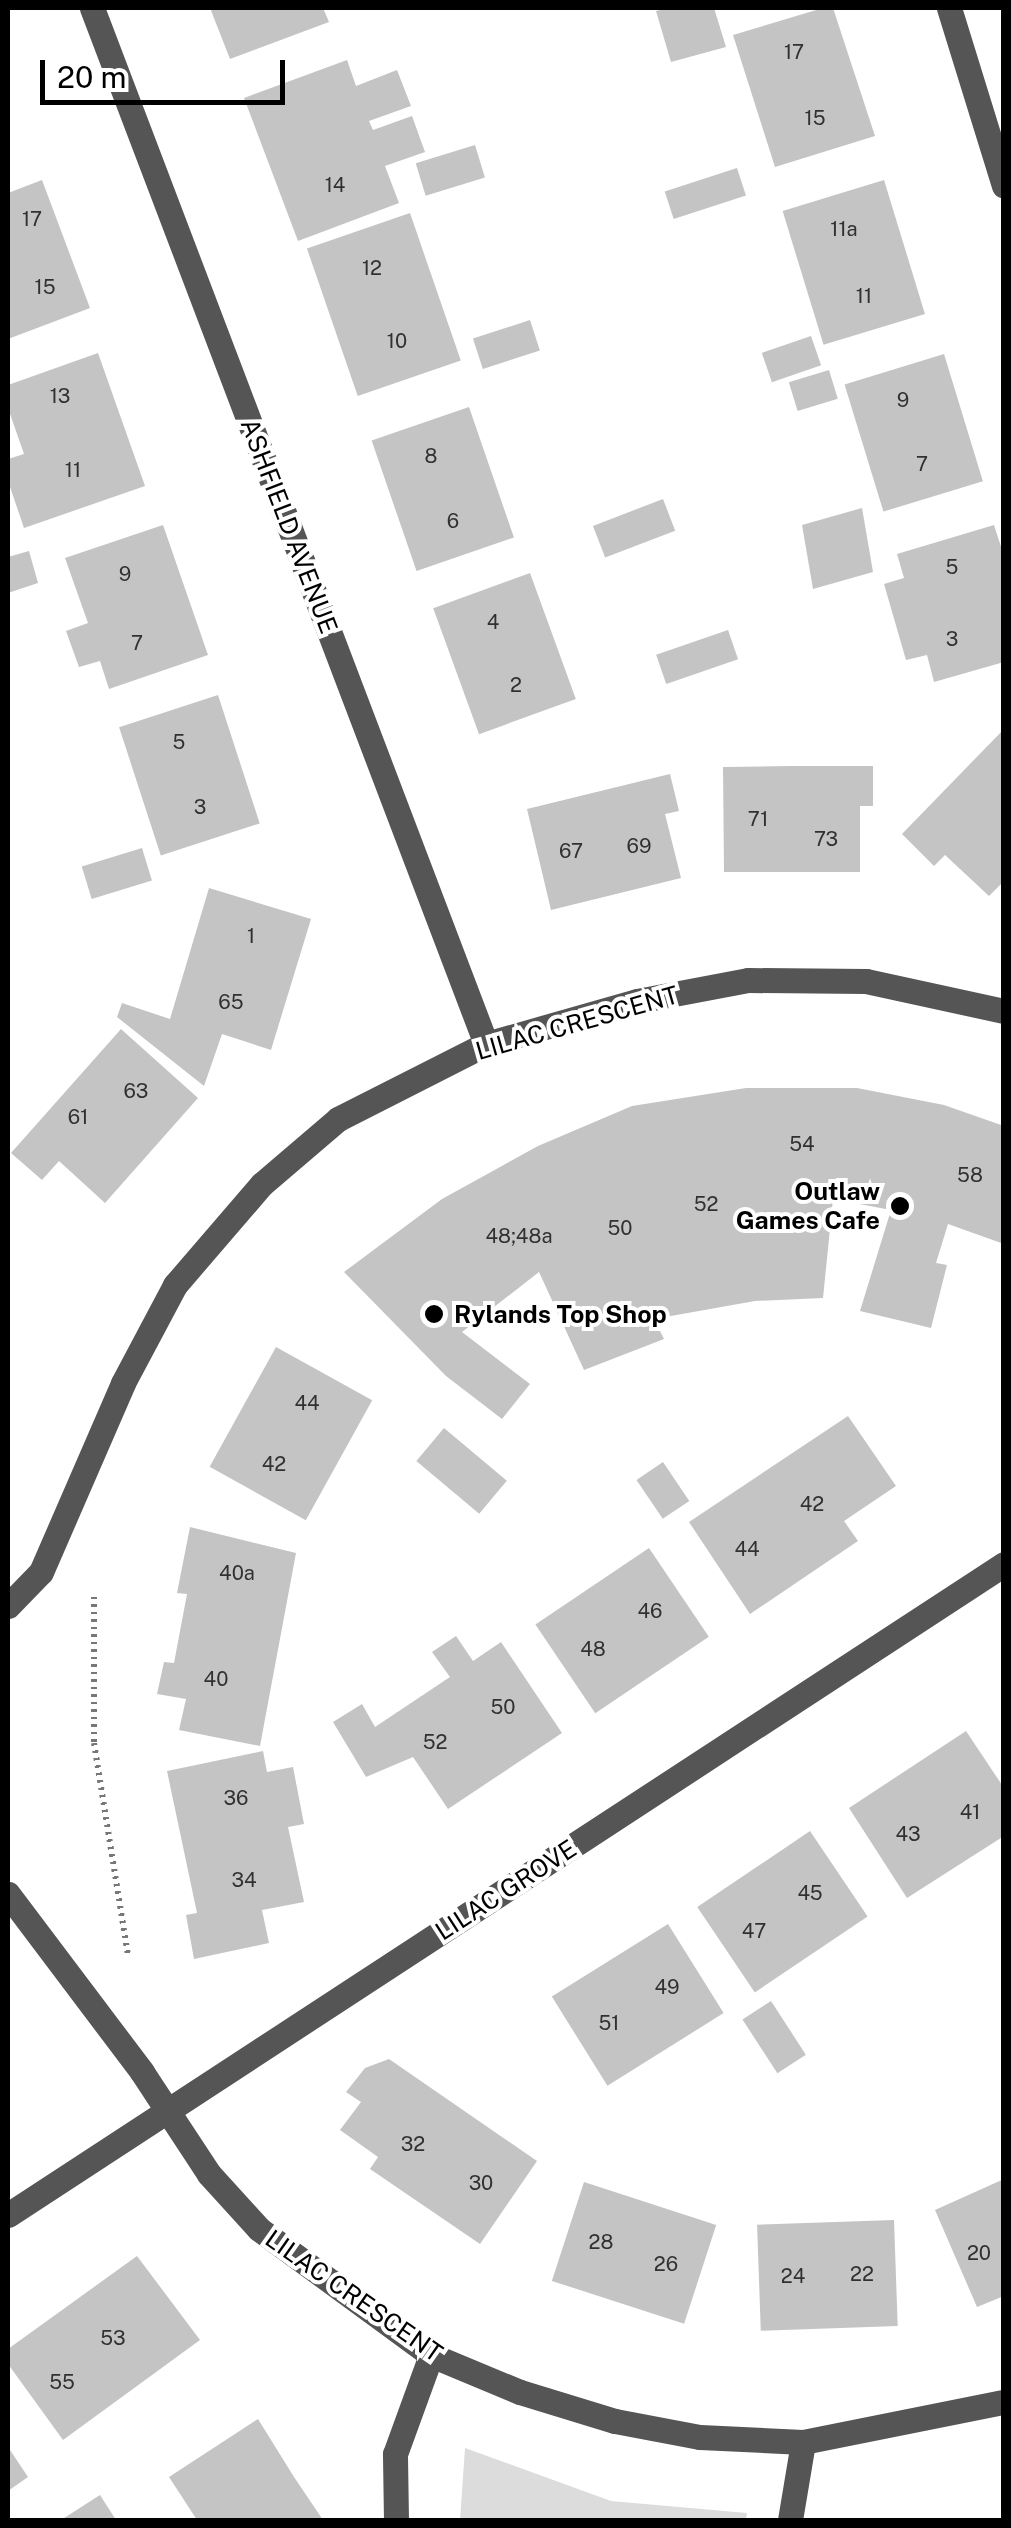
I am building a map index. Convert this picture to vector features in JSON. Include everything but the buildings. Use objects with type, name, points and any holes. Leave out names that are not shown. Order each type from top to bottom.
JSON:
[{"type":"street","name":"ASHFIELD AVENUE","points":[[92,8],[486,1044]]},
{"type":"street","points":[[949,8],[1004,186]]},
{"type":"street","name":"LILAC CRESCENT","points":[[8,1606],[41,1572],[124,1383],[188,1271],[262,1184],[338,1119],[486,1044],[637,1001],[748,980],[866,981],[1004,1011]]},
{"type":"street","name":"LILAC GROVE","points":[[8,2215],[1004,1564]]},
{"type":"street","name":"LILAC CRESCENT","points":[[8,1894],[142,2072],[165,2113],[259,2229],[431,2355],[615,2421],[700,2437],[803,2442],[1004,2402]]},
{"type":"street","points":[[396,2520],[394,2454],[431,2355]]},
{"type":"street","points":[[790,2520],[803,2442]]},
{"type":"path","points":[[94,1578],[94,1742],[130,1976]]},
{"type":"shaded area","points":[[465,2448],[611,2501],[747,2513],[746,2520],[460,2520]]},
{"type":"place","name":"Outlaw Games Cafe","points":[[900,1206]]},
{"type":"place","name":"Rylands Top Shop","points":[[434,1314]]}]
